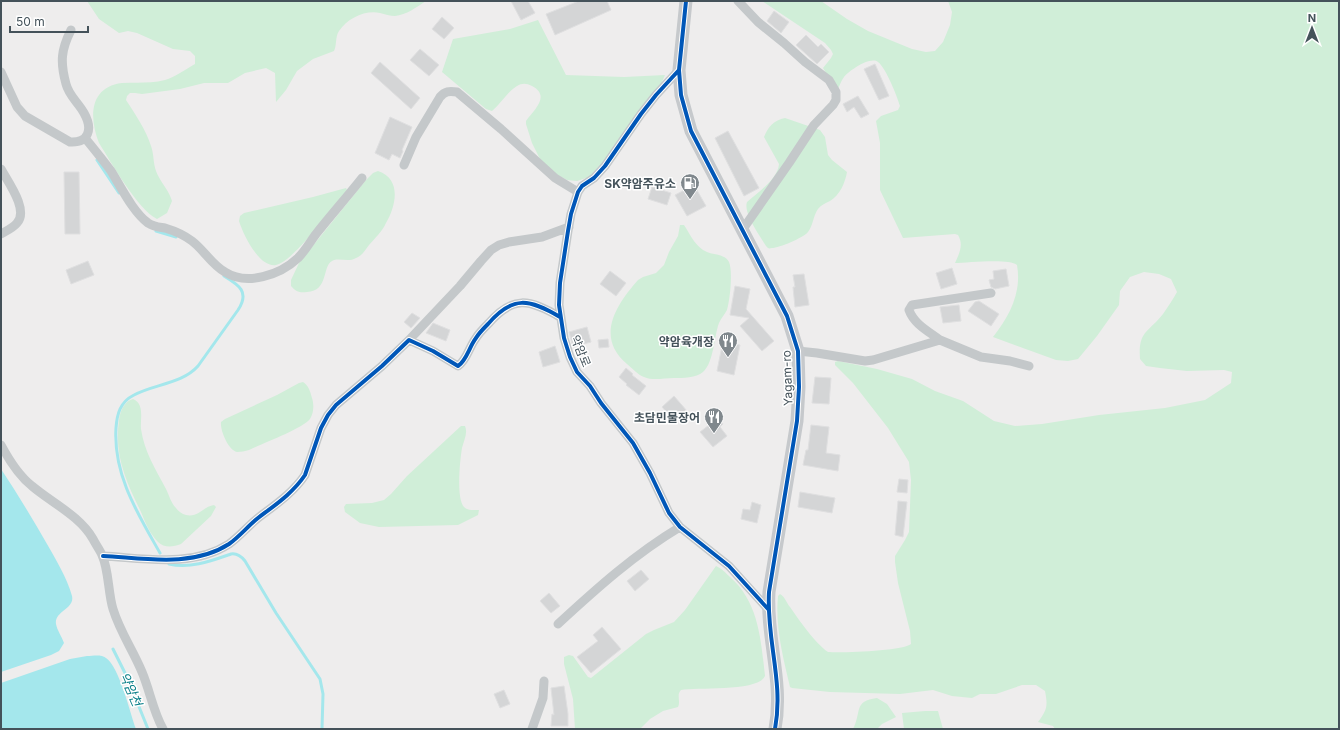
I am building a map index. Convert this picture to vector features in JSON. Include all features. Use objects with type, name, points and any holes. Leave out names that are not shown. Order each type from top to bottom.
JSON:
[{"type":"street","name":"Yagam-ro","points":[[686,1],[679,70],[681,94],[690,131],[743,229],[787,316],[798,351],[800,386],[797,421],[769,592],[769,625],[777,674],[778,697],[775,729]]},
{"type":"street","points":[[738,1],[758,22],[805,62],[829,80],[836,92],[836,100],[834,105],[814,125],[743,229]]},
{"type":"street","points":[[1,72],[17,107],[25,116],[70,142],[84,140],[88,134],[88,128],[84,112],[72,98],[66,86],[62,68],[62,56],[65,43],[71,30]]},
{"type":"street","points":[[404,165],[416,137],[440,97],[444,92],[451,91],[457,92],[501,129],[555,178],[578,192],[582,186],[594,178],[605,166],[646,108],[679,70]]},
{"type":"street","points":[[85,138],[147,222],[155,227],[179,233],[193,242],[213,263],[225,272],[233,276],[243,278],[256,278],[269,275],[282,269],[297,258],[362,178]]},
{"type":"street","points":[[1,169],[21,207],[21,216],[17,223],[1,234]]},
{"type":"street","name":"약암로","points":[[578,192],[569,227],[560,283],[559,305],[564,338],[576,372],[590,386],[633,443],[650,473],[669,513],[680,527],[729,566],[768,609]]},
{"type":"street","points":[[103,556],[175,559],[195,558],[213,552],[229,544],[252,523],[291,492],[301,481],[305,475],[320,428],[336,405],[382,366],[409,340],[460,286],[491,250],[499,245],[509,242],[542,236],[569,227]]},
{"type":"street","points":[[991,293],[912,305],[909,310],[911,316],[920,326],[940,340],[982,357],[1010,361],[1029,366]]},
{"type":"street","points":[[409,340],[433,351],[458,366],[462,363],[476,338],[497,313],[506,307],[516,303],[531,304],[545,308],[560,317]]},
{"type":"street","points":[[798,351],[865,361],[940,340]]},
{"type":"street","points":[[1,445],[19,473],[31,485],[81,524],[91,536],[103,556],[113,608],[123,637],[143,674],[157,718],[163,729]]},
{"type":"street","points":[[558,624],[623,566],[650,546],[680,527]]},
{"type":"street","points":[[532,729],[543,698],[544,681]]},
{"type":"green space","points":[[87,1],[426,1],[403,14],[393,16],[374,12],[357,16],[347,22],[339,31],[334,51],[313,59],[297,71],[286,90],[276,102],[275,73],[266,68],[245,73],[228,83],[204,83],[180,89],[142,94],[130,93],[126,100],[149,140],[156,171],[172,201],[167,213],[157,219],[150,214],[133,196],[99,143],[94,124],[94,105],[103,91],[111,86],[122,83],[165,80],[177,75],[195,64],[195,56],[190,51],[173,49],[137,33],[128,31],[119,33],[99,19]]},
{"type":"green space","points":[[762,1],[821,1],[868,31],[912,49],[926,52],[935,51],[943,42],[950,25],[952,12],[948,1],[1339,1],[1339,729],[1055,729],[1053,726],[1038,722],[1045,711],[1046,700],[1045,691],[1036,685],[1022,685],[996,694],[980,694],[972,698],[952,696],[933,690],[900,694],[830,692],[790,687],[782,653],[779,631],[777,608],[778,596],[780,594],[813,637],[828,652],[885,650],[911,644],[910,631],[898,583],[895,562],[895,556],[909,532],[911,480],[909,462],[888,428],[853,383],[835,365],[835,362],[838,361],[877,369],[912,379],[935,391],[963,401],[994,421],[1015,426],[1042,424],[1099,415],[1165,408],[1205,400],[1231,383],[1232,372],[1224,370],[1187,371],[1160,368],[1146,366],[1140,359],[1142,337],[1163,314],[1177,292],[1171,279],[1159,274],[1144,272],[1130,277],[1120,291],[1119,305],[1097,336],[1078,359],[1068,361],[1056,360],[993,337],[1009,313],[1016,295],[1018,285],[1017,265],[997,261],[955,263],[961,242],[958,235],[955,234],[903,238],[880,190],[880,143],[876,121],[881,116],[898,110],[900,106],[891,82],[881,65],[878,62],[870,61],[860,65],[844,77],[837,91],[823,68],[833,54],[831,50],[825,43]]},
{"type":"green space","points":[[538,20],[566,75],[624,77],[665,75],[662,82],[604,161],[589,177],[577,181],[567,180],[556,174],[541,161],[532,143],[526,121],[541,99],[538,90],[528,84],[519,85],[510,91],[492,111],[486,109],[442,72],[453,39],[510,29]]},
{"type":"green space","points":[[785,118],[820,130],[825,137],[828,155],[847,172],[839,192],[834,198],[818,209],[808,232],[791,242],[775,248],[769,248],[766,246],[753,224],[746,207],[747,202],[767,185],[778,170],[779,164],[764,137],[772,124]]},
{"type":"green space","points":[[378,171],[386,175],[391,180],[394,186],[395,194],[390,216],[378,235],[358,257],[350,260],[332,261],[327,268],[322,283],[314,291],[298,292],[295,290],[291,286],[291,280],[299,263],[366,180],[373,173]]},
{"type":"green space","points":[[346,188],[347,190],[324,220],[303,244],[283,262],[276,265],[270,265],[258,256],[244,234],[239,221],[240,216],[244,213]]},
{"type":"green space","points":[[680,225],[684,225],[703,250],[725,257],[729,262],[731,279],[728,305],[727,310],[717,328],[712,356],[707,368],[703,372],[689,377],[651,379],[637,373],[617,354],[612,343],[612,321],[622,300],[638,280],[656,273],[664,265],[678,236]]},
{"type":"green space","points":[[303,382],[307,385],[313,400],[313,411],[310,419],[306,423],[249,450],[237,452],[231,448],[223,434],[221,422]]},
{"type":"green space","points":[[133,399],[137,401],[141,408],[141,429],[148,453],[174,506],[186,515],[194,515],[210,506],[214,505],[216,507],[211,516],[181,544],[178,545],[169,546],[158,542],[146,524],[122,468],[118,445],[119,420],[121,410],[125,404]]},
{"type":"green space","points":[[461,426],[465,426],[466,431],[460,461],[460,496],[464,507],[469,510],[479,510],[478,515],[458,525],[379,527],[360,523],[345,512],[344,507],[346,504],[372,503],[384,500],[407,476]]},
{"type":"green space","points":[[716,566],[725,572],[740,587],[753,610],[760,636],[765,676],[760,681],[751,685],[740,687],[681,690],[679,694],[678,707],[663,711],[650,719],[640,729],[575,729],[573,699],[564,664],[564,657],[569,655],[573,656],[588,677],[591,678],[646,634],[674,622],[685,610]]},
{"type":"green space","points":[[877,698],[887,704],[896,717],[882,724],[877,729],[853,729],[861,705],[869,699]]},
{"type":"green space","points":[[938,711],[943,729],[904,729],[902,713]]},
{"type":"water","points":[[1,469],[58,563],[70,589],[72,600],[68,607],[58,616],[56,620],[56,624],[64,643],[59,651],[1,672]]},
{"type":"water","points":[[87,656],[102,656],[111,663],[124,690],[136,729],[1,729],[1,683],[70,659]]},
{"type":"building","points":[[511,1],[528,1],[535,13],[521,20]]},
{"type":"building","points":[[579,1],[607,1],[611,10],[555,35],[546,14]]},
{"type":"building","points":[[774,11],[789,22],[781,33],[767,21]]},
{"type":"building","points":[[442,17],[454,28],[444,39],[432,29]]},
{"type":"building","points":[[806,35],[818,47],[821,44],[829,52],[817,64],[796,45]]},
{"type":"building","points":[[420,49],[439,65],[429,76],[410,60]]},
{"type":"building","points":[[380,62],[420,98],[411,109],[371,73]]},
{"type":"building","points":[[875,64],[889,96],[879,100],[864,69]]},
{"type":"building","points":[[858,96],[869,114],[861,118],[854,107],[847,112],[843,104]]},
{"type":"building","points":[[390,117],[412,127],[400,158],[392,154],[389,160],[375,153]]},
{"type":"building","points":[[728,131],[759,188],[744,196],[715,138]]},
{"type":"building","points":[[64,172],[79,172],[80,234],[65,234]]},
{"type":"building","name":"SK약암주유소","points":[[694,185],[706,206],[687,216],[675,195]]},
{"type":"building","points":[[652,187],[671,193],[667,205],[648,199]]},
{"type":"building","points":[[88,261],[94,275],[71,284],[66,270]]},
{"type":"building","points":[[952,268],[957,284],[941,289],[936,273]]},
{"type":"building","points":[[1006,269],[1009,286],[995,289],[991,287],[989,280],[994,279],[993,271]]},
{"type":"building","points":[[610,271],[626,283],[616,296],[600,284]]},
{"type":"building","points":[[804,274],[809,305],[795,307],[793,287],[795,287],[793,275]]},
{"type":"building","points":[[735,286],[750,289],[746,309],[774,341],[762,351],[740,326],[749,318],[730,315]]},
{"type":"building","points":[[979,301],[999,314],[991,326],[968,311],[975,302]]},
{"type":"building","points":[[959,305],[961,321],[943,323],[940,307]]},
{"type":"building","points":[[412,313],[420,318],[411,328],[404,322]]},
{"type":"building","points":[[433,323],[450,330],[446,341],[426,333]]},
{"type":"building","points":[[587,327],[591,342],[573,347],[569,332]]},
{"type":"building","points":[[608,339],[609,347],[599,348],[598,340]]},
{"type":"building","name":"약암육개장","points":[[723,341],[740,345],[734,375],[717,371]]},
{"type":"building","points":[[555,346],[560,362],[543,367],[539,352]]},
{"type":"building","points":[[626,368],[646,386],[639,395],[626,385],[627,384],[619,377]]},
{"type":"building","points":[[815,377],[831,378],[829,404],[812,403]]},
{"type":"building","points":[[674,396],[687,411],[675,422],[662,407]]},
{"type":"building","name":"초담민물장어","points":[[718,418],[723,424],[720,427],[727,436],[713,447],[700,432]]},
{"type":"building","points":[[811,425],[829,427],[826,453],[840,455],[838,471],[803,465],[806,450],[808,450]]},
{"type":"building","points":[[899,479],[908,480],[907,493],[897,492]]},
{"type":"building","points":[[800,492],[835,498],[832,513],[798,507]]},
{"type":"building","points":[[898,501],[907,502],[903,537],[895,535]]},
{"type":"building","points":[[752,502],[761,505],[757,523],[741,519],[743,509],[750,510]]},
{"type":"building","points":[[641,570],[649,579],[635,591],[627,581]]},
{"type":"building","points":[[549,593],[560,606],[551,613],[540,601]]},
{"type":"building","points":[[602,627],[621,649],[591,673],[577,657],[598,641],[593,635]]},
{"type":"building","points":[[564,686],[568,726],[551,726],[552,714],[554,715],[551,688]]},
{"type":"building","points":[[504,690],[510,704],[500,708],[494,694]]},
{"type":"waterway","points":[[97,160],[119,193]]},
{"type":"waterway","points":[[156,231],[176,237]]},
{"type":"waterway","points":[[160,553],[143,524],[123,478],[116,445],[117,418],[122,405],[129,398],[142,391],[184,377],[198,366],[238,310],[243,298],[243,294],[238,286],[224,276]]},
{"type":"waterway","points":[[169,564],[185,566],[193,565],[208,562],[231,554],[239,555],[245,561],[276,613],[320,679],[323,694],[322,729]]},
{"type":"waterway","name":"약암천","points":[[113,649],[127,677],[148,729]]},
{"type":"cycle path","points":[[686,1],[679,70],[681,95],[691,131],[787,316],[798,351],[799,387],[797,421],[769,592],[770,627],[777,694],[775,729]]},
{"type":"cycle path","points":[[679,70],[641,114],[605,166],[594,178],[582,186],[578,192],[571,214],[560,283],[559,305],[564,338],[577,372],[590,386],[601,403],[633,443],[650,473],[669,513],[680,527],[729,566],[768,609]]},
{"type":"cycle path","points":[[103,556],[167,560],[183,559],[215,551],[229,544],[295,487],[305,475],[321,428],[328,415],[336,405],[382,366],[409,340],[433,351],[458,366],[464,360],[480,332],[505,308],[514,304],[530,304],[539,306],[560,317]]},
{"type":"place","name":"SK약암주유소","points":[[690,200]]},
{"type":"place","name":"약암육개장","points":[[728,358]]},
{"type":"place","name":"초담민물장어","points":[[714,434]]}]
